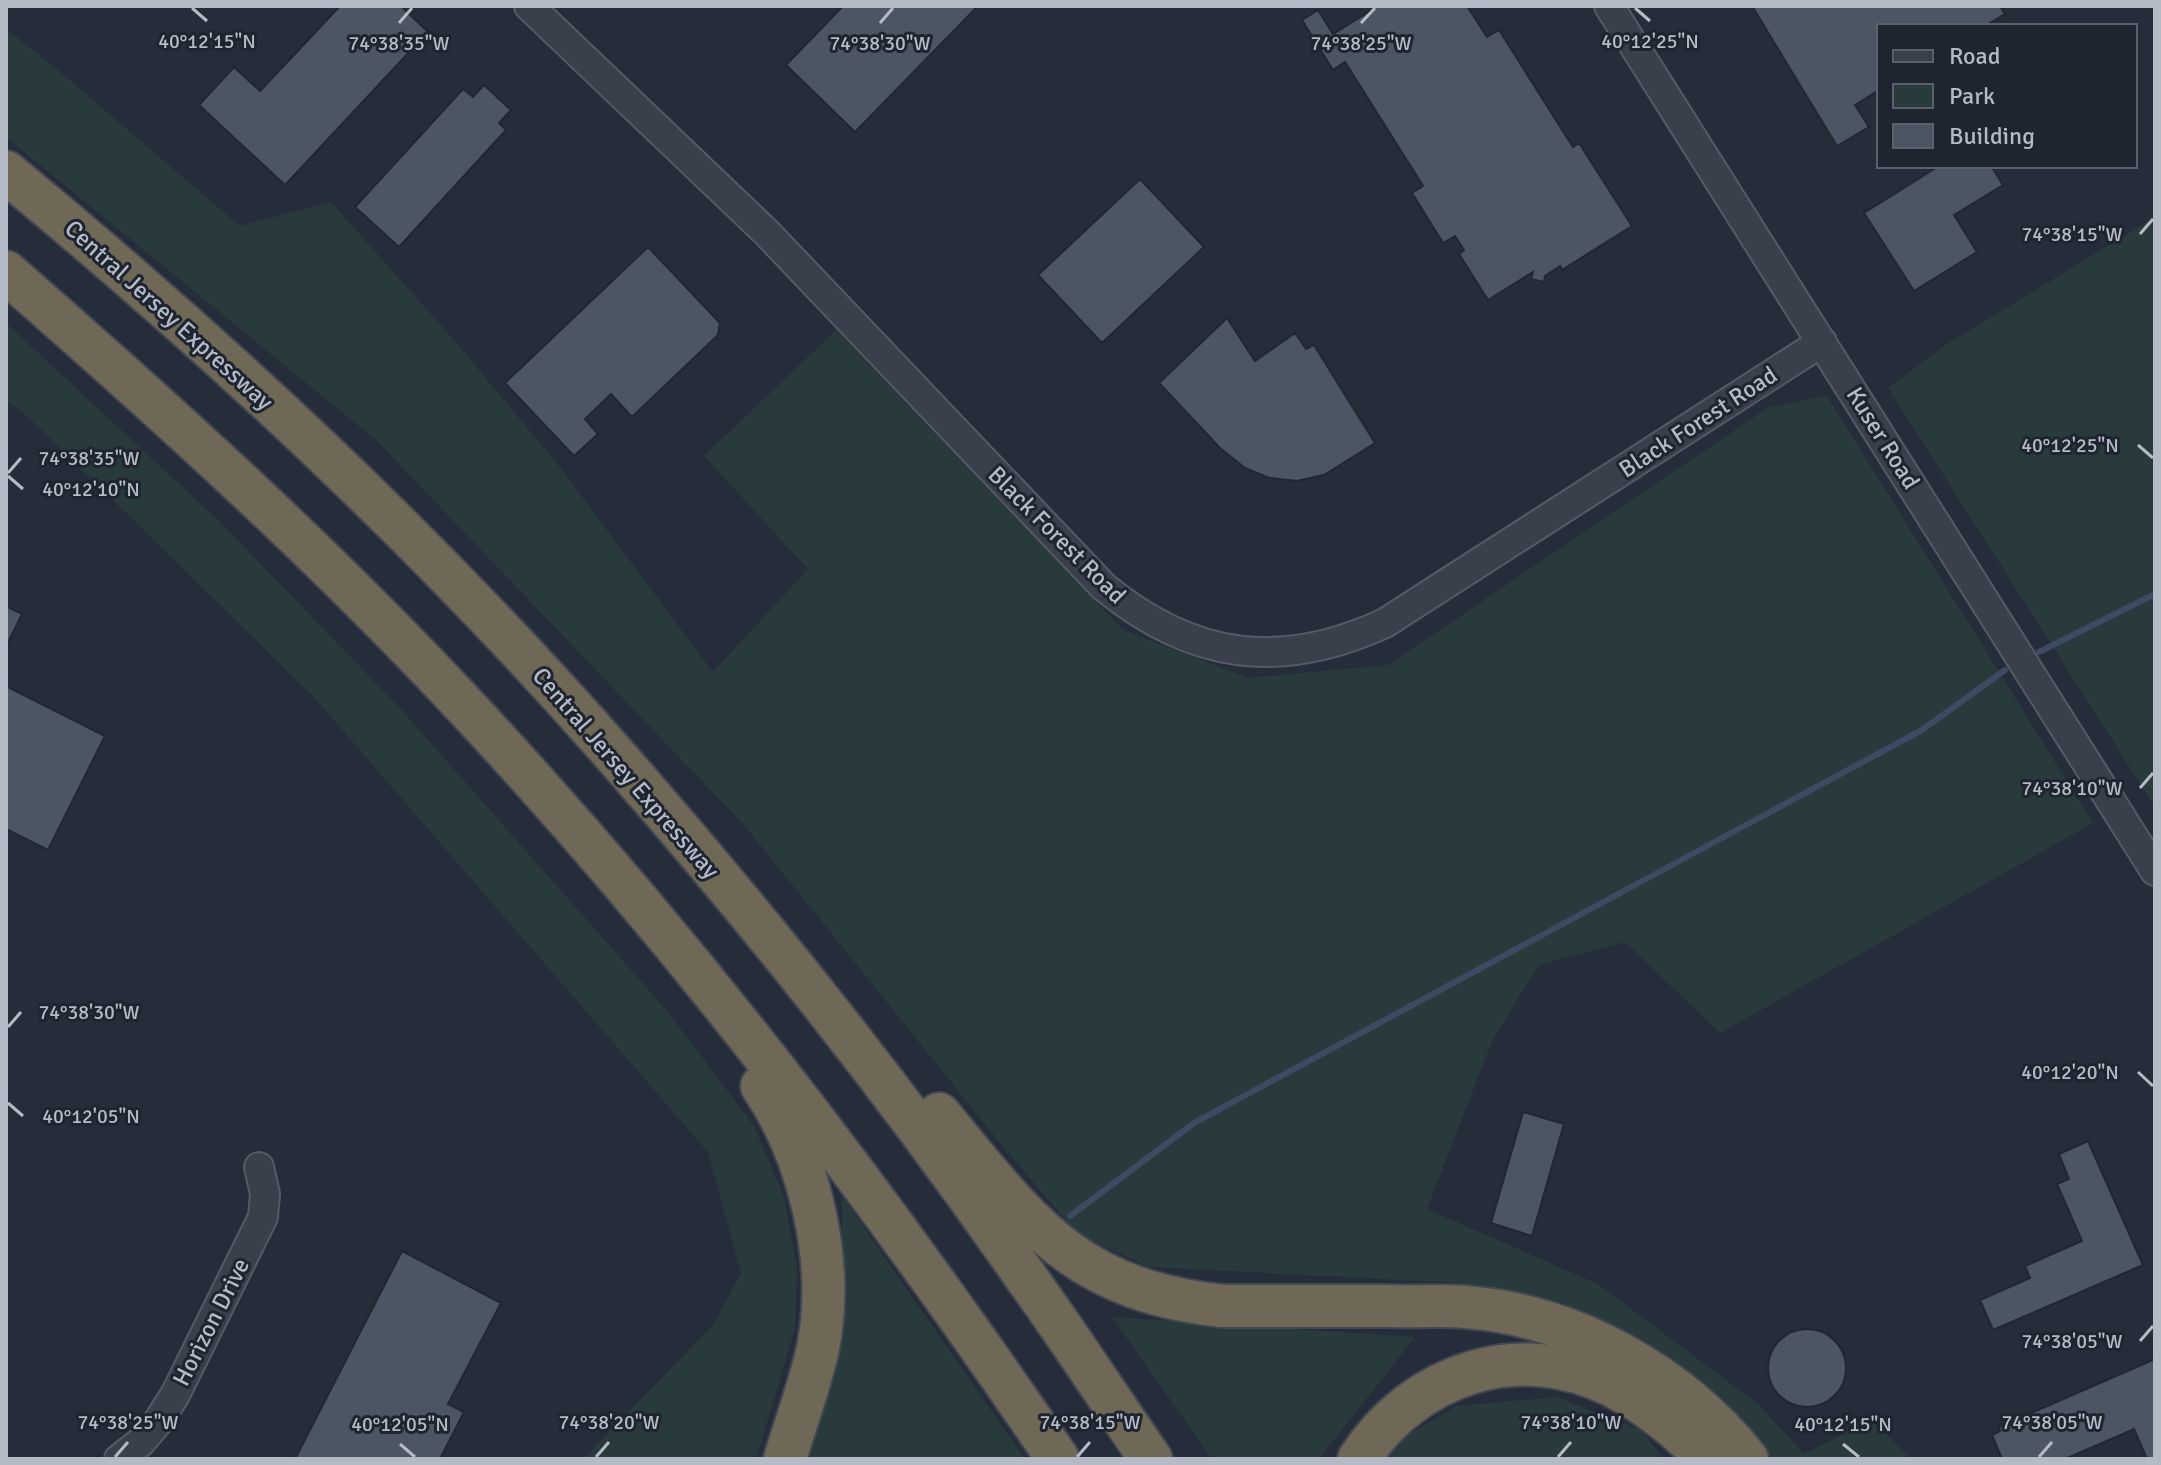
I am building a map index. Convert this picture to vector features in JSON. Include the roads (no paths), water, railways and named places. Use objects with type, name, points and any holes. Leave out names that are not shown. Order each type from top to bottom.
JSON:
[{"type":"highway","name":"Central Jersey Expressway","points":[[6,172],[166,309],[307,438],[436,565],[619,760],[762,930],[895,1098],[1022,1271],[1151,1459]]},
{"type":"highway","points":[[6,272],[125,376],[361,598],[557,808],[703,979],[825,1133],[960,1316],[1058,1459]]},
{"type":"highway","points":[[619,760],[866,1026],[1021,1212],[1046,1237],[1075,1258],[1110,1278],[1148,1293],[1188,1302],[1223,1306],[1466,1307],[1509,1313],[1551,1325],[1618,1353],[1668,1383],[1702,1411],[1747,1459]]},
{"type":"highway","points":[[557,808],[771,1098],[791,1139],[807,1183],[821,1262],[822,1308],[818,1348],[785,1459]]},
{"type":"highway","points":[[1359,1459],[1372,1439],[1421,1394],[1470,1373],[1514,1365],[1547,1366],[1584,1374],[1611,1385],[1669,1423],[1708,1459]]},
{"type":"street","name":"Black Forest Road","points":[[529,6],[767,233],[1104,587],[1155,624],[1186,638],[1218,647],[1251,652],[1285,652],[1322,647],[1355,637],[1385,623],[1822,342]]},
{"type":"street","name":"Kuser Road","points":[[1609,6],[2155,871]]},
{"type":"street","name":"Horizon Drive","points":[[119,1459],[141,1442],[175,1395],[263,1217],[265,1194],[259,1167]]},
{"type":"waterway","points":[[2039,652],[2155,594]]},
{"type":"waterway","points":[[1070,1216],[1194,1123],[1922,730],[2005,670]]}]
